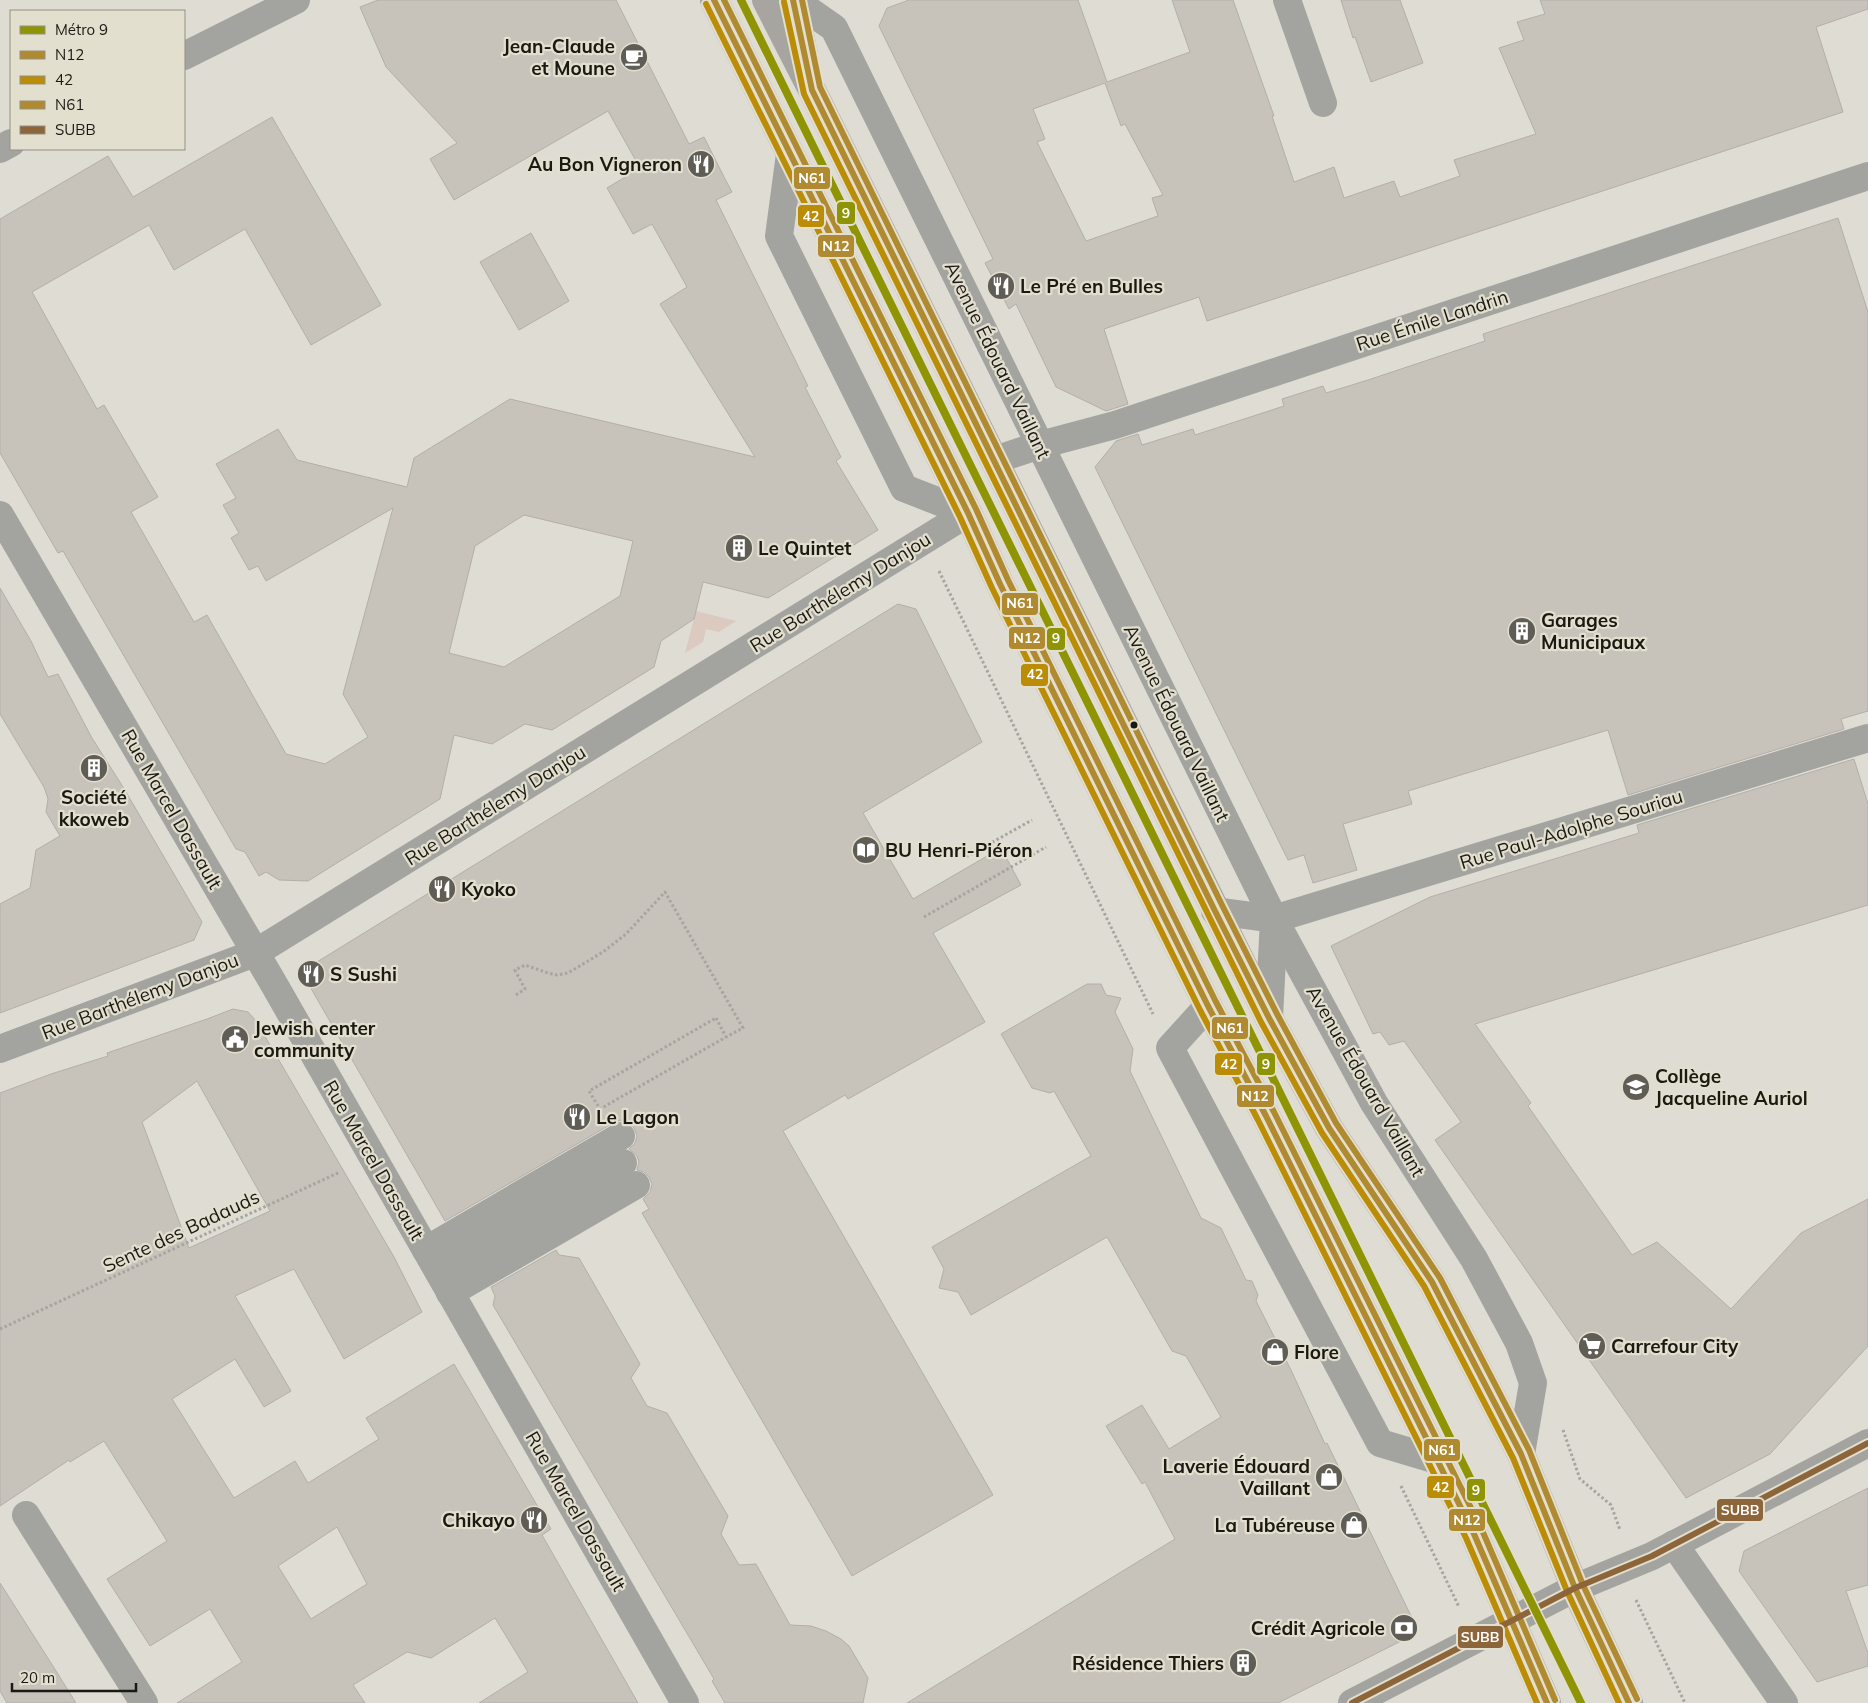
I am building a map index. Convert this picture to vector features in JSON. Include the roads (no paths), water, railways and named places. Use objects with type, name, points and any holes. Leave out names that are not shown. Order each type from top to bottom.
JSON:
[{"type":"main road","points":[[714,0],[968,513],[1000,584],[1208,1006],[1266,1116],[1438,1460],[1474,1534],[1547,1703]]},
{"type":"main road","name":"Avenue Édouard Vaillant","points":[[766,0],[995,460],[1269,1018],[1329,1128],[1432,1282],[1521,1454],[1575,1588],[1629,1703]]},
{"type":"main road","name":"Avenue Édouard Vaillant","points":[[793,0],[812,90]]},
{"type":"street","points":[[185,56],[296,0]]},
{"type":"street","name":"Avenue Édouard Vaillant","points":[[793,0],[834,28],[1274,919],[1374,1103],[1474,1259],[1519,1343],[1534,1382],[1521,1454]]},
{"type":"street","points":[[1288,0],[1323,103]]},
{"type":"street","points":[[790,154],[779,236],[904,488],[968,513]]},
{"type":"street","name":"Rue Émile Landrin","points":[[995,460],[1040,445],[1115,425],[1868,176]]},
{"type":"street","name":"Rue Barthélemy Danjou","points":[[0,1049],[255,953],[968,513]]},
{"type":"street","name":"Rue Marcel Dassault","points":[[0,515],[373,1157],[686,1703]]},
{"type":"street","name":"Rue Paul-Adolphe Souriau","points":[[1215,911],[1274,919],[1868,738]]},
{"type":"street","points":[[1269,1018],[1274,919]]},
{"type":"street","points":[[1208,1006],[1170,1048],[1380,1443],[1438,1460]]},
{"type":"street","points":[[438,1271],[621,1136]]},
{"type":"street","points":[[438,1271],[629,1174]]},
{"type":"street","points":[[1352,1703],[1575,1588],[1652,1556],[1868,1443]]},
{"type":"street","points":[[26,1515],[144,1703]]},
{"type":"street","points":[[1674,1544],[1784,1703]]},
{"type":"metro line","name":"9","points":[[741,0],[1581,1703]]},
{"type":"place","name":"Jean-Claude et Moune","points":[[634,57]]},
{"type":"place","name":"Au Bon Vigneron","points":[[701,164]]},
{"type":"place","name":"Le Pré en Bulles","points":[[1001,286]]},
{"type":"place","name":"Le Quintet","points":[[739,548]]},
{"type":"place","name":"Garages Municipaux","points":[[1522,631]]},
{"type":"place","name":"Société kkoweb","points":[[94,768]]},
{"type":"place","name":"BU Henri-Piéron","points":[[866,850]]},
{"type":"place","name":"Kyoko","points":[[442,889]]},
{"type":"place","name":"S Sushi","points":[[311,974]]},
{"type":"place","name":"Jewish center community","points":[[235,1039]]},
{"type":"place","name":"Collège Jacqueline Auriol","points":[[1636,1087]]},
{"type":"place","name":"Le Lagon","points":[[577,1117]]},
{"type":"place","name":"Carrefour City","points":[[1592,1346]]},
{"type":"place","name":"Flore","points":[[1275,1352]]},
{"type":"place","name":"Laverie Édouard Vaillant","points":[[1329,1477]]},
{"type":"place","name":"Chikayo","points":[[534,1520]]},
{"type":"place","name":"La Tubéreuse","points":[[1354,1525]]},
{"type":"place","name":"Crédit Agricole","points":[[1404,1628]]},
{"type":"place","name":"Résidence Thiers","points":[[1243,1663]]}]
